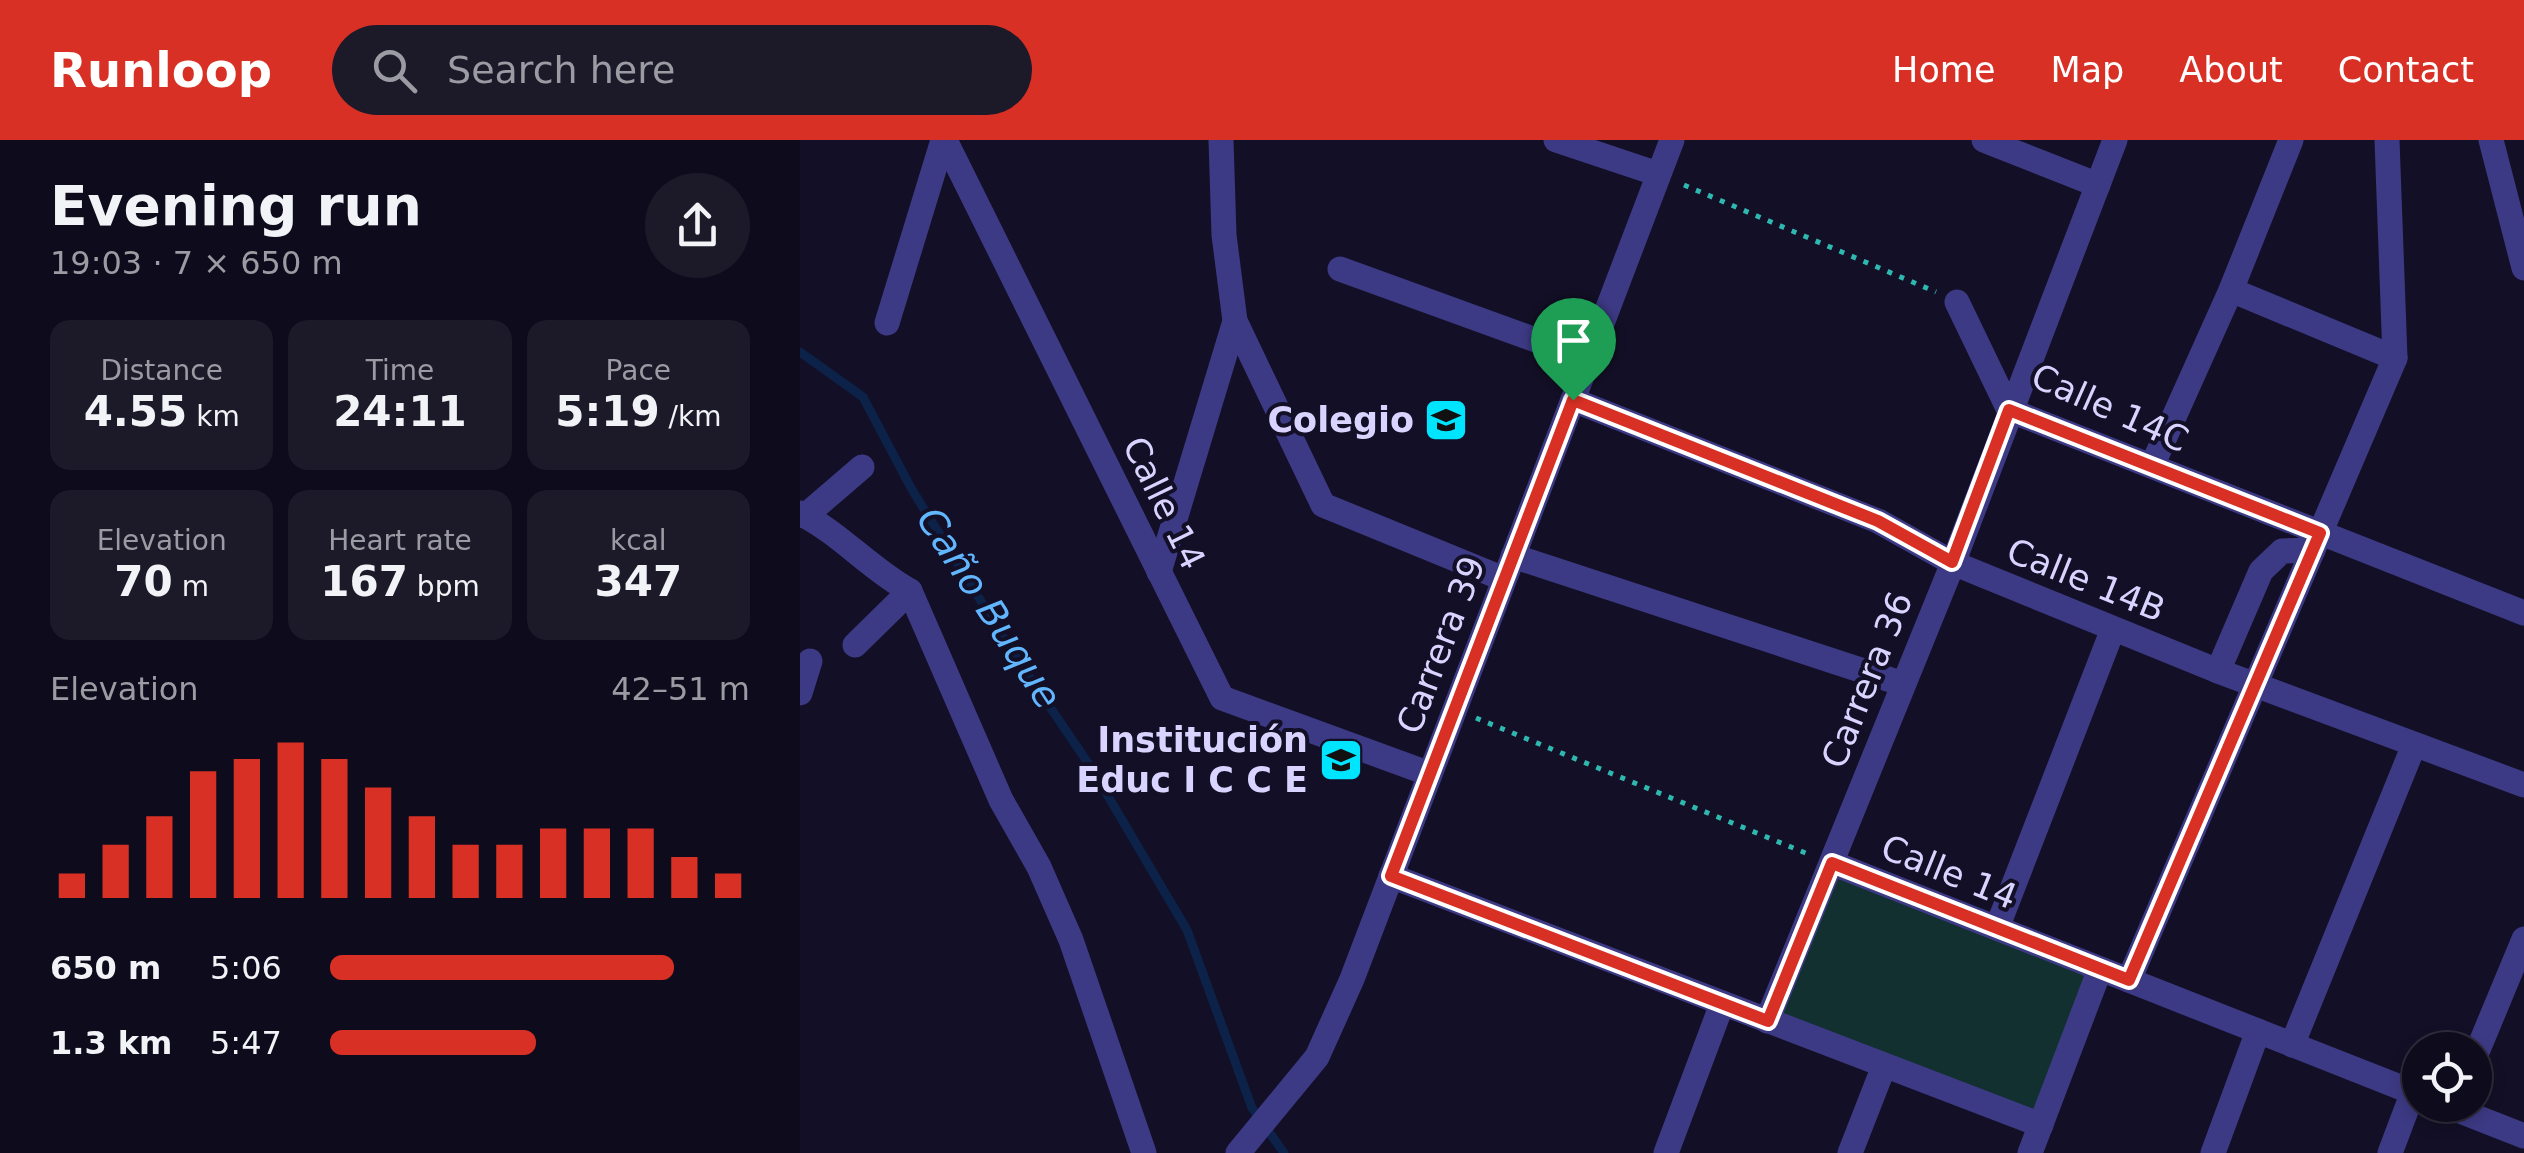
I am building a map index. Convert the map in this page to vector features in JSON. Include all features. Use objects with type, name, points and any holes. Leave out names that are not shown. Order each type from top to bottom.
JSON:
[{"type":"street","points":[[887,323],[944,140]]},
{"type":"street","name":"Calle 14","points":[[944,140],[1222,698],[1430,774]]},
{"type":"street","points":[[1220,140],[1224,234],[1236,320],[1323,506],[1508,567],[1903,684]]},
{"type":"street","points":[[1556,140],[1658,174]]},
{"type":"street","name":"Carrera 39","points":[[1239,1151],[1316,1057],[1391,876],[1672,140]]},
{"type":"street","points":[[1984,140],[2098,185]]},
{"type":"street","name":"Carrera 36","points":[[1768,1021],[2115,140]]},
{"type":"street","points":[[2152,466],[2231,290],[2291,140]]},
{"type":"street","points":[[2129,980],[2395,358],[2387,140]]},
{"type":"street","points":[[2491,140],[2524,268]]},
{"type":"street","points":[[1340,268],[1588,359]]},
{"type":"street","points":[[2231,290],[2395,358]]},
{"type":"street","name":"Calle 14C","points":[[1957,302],[2009,410],[2152,466],[2316,541],[2524,614]]},
{"type":"street","points":[[1159,572],[1236,320]]},
{"type":"street","name":"Calle 14B","points":[[1573,400],[1878,521],[1952,562],[2113,629],[2524,785]]},
{"type":"street","points":[[862,467],[803,514],[840,538],[881,575],[910,591],[942,673],[1071,940],[1144,1153]]},
{"type":"street","points":[[2218,671],[2260,571],[2282,551],[2316,541]]},
{"type":"street","points":[[855,645],[910,591]]},
{"type":"street","points":[[1997,928],[2113,629]]},
{"type":"street","points":[[800,693],[810,662]]},
{"type":"street","points":[[2292,1045],[2414,745]]},
{"type":"street","name":"Calle 14","points":[[1832,863],[2402,1088]]},
{"type":"street","points":[[1391,876],[2041,1125]]},
{"type":"street","points":[[2485,1032],[2524,939]]},
{"type":"street","points":[[2030,1153],[2100,969]]},
{"type":"street","points":[[1666,1153],[1722,1004]]},
{"type":"street","points":[[2213,1153],[2258,1032]]},
{"type":"street","points":[[1850,1153],[1884,1066]]},
{"type":"street","points":[[2390,1153],[2404,1122]]},
{"type":"street","points":[[2490,1122],[2524,1136]]},
{"type":"path","points":[[1658,174],[1957,302]]},
{"type":"path","name":"Calle 14","points":[[1455,709],[1832,863]]},
{"type":"green space","points":[[1832,863],[2100,969],[2041,1125],[1767,1021]]},
{"type":"waterway","name":"Caño Buque","points":[[800,352],[863,397],[911,488],[1008,645],[1092,769],[1187,930],[1252,1108],[1284,1153]]},
{"type":"place","name":"Colegio","points":[[1446,420]]},
{"type":"place","name":"Institución Educ I C C E","points":[[1341,760]]},
{"type":"route","points":[[1573,400],[1878,521],[1952,562],[2009,410],[2320,533],[2129,980],[1832,863],[1768,1021],[1391,876],[1573,400]]}]
